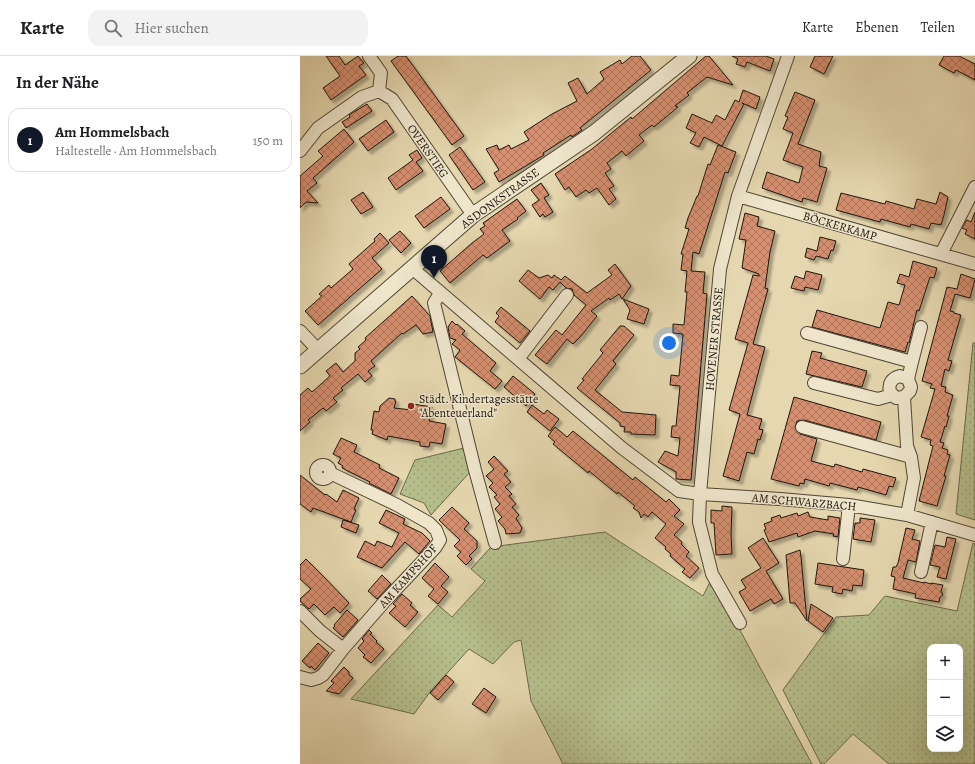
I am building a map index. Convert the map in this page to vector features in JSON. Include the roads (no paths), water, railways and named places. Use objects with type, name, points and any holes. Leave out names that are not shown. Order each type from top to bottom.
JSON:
[{"type":"street","points":[[300,151],[318,128],[362,97],[379,91],[381,73],[369,56]]},
{"type":"street","name":"ASDONKSTRASSE","points":[[300,366],[473,215],[594,133],[689,56]]},
{"type":"street","name":"HOVENER STRASSE","points":[[740,623],[712,574],[699,522],[700,494],[720,269],[738,196],[788,56]]},
{"type":"street","name":"OVERSTIEG","points":[[379,91],[392,99],[473,215]]},
{"type":"street","points":[[942,254],[975,188]]},
{"type":"street","name":"BÖCKERKAMP","points":[[738,196],[975,264]]},
{"type":"street","name":"AM SCHWARZBACH","points":[[412,268],[622,448],[679,491],[700,494],[849,505],[907,515],[975,535]]},
{"type":"street","points":[[440,293],[434,302],[475,470],[495,543]]},
{"type":"street","points":[[518,359],[568,295]]},
{"type":"street","points":[[814,383],[878,399],[898,396],[910,391],[911,387],[908,379],[921,327]]},
{"type":"street","points":[[300,331],[318,350]]},
{"type":"street","points":[[807,333],[912,362]]},
{"type":"street","points":[[907,515],[914,478],[898,396],[889,387],[892,379],[900,376],[908,379]]},
{"type":"street","points":[[802,427],[911,457]]},
{"type":"street","name":"AM KAMPSHOF","points":[[300,677],[311,680],[323,675],[343,649],[385,601],[435,548],[440,540],[436,530],[429,523],[397,505],[330,474]]},
{"type":"street","points":[[842,559],[849,505]]},
{"type":"street","points":[[921,572],[932,522]]},
{"type":"street","points":[[300,611],[320,631],[343,649]]},
{"type":"place","name":"Am Hommelsbach","points":[[434,278]]},
{"type":"place","name":"Städt. Kindertagesstätte \"Abenteuerland\"","points":[[411,406]]}]
